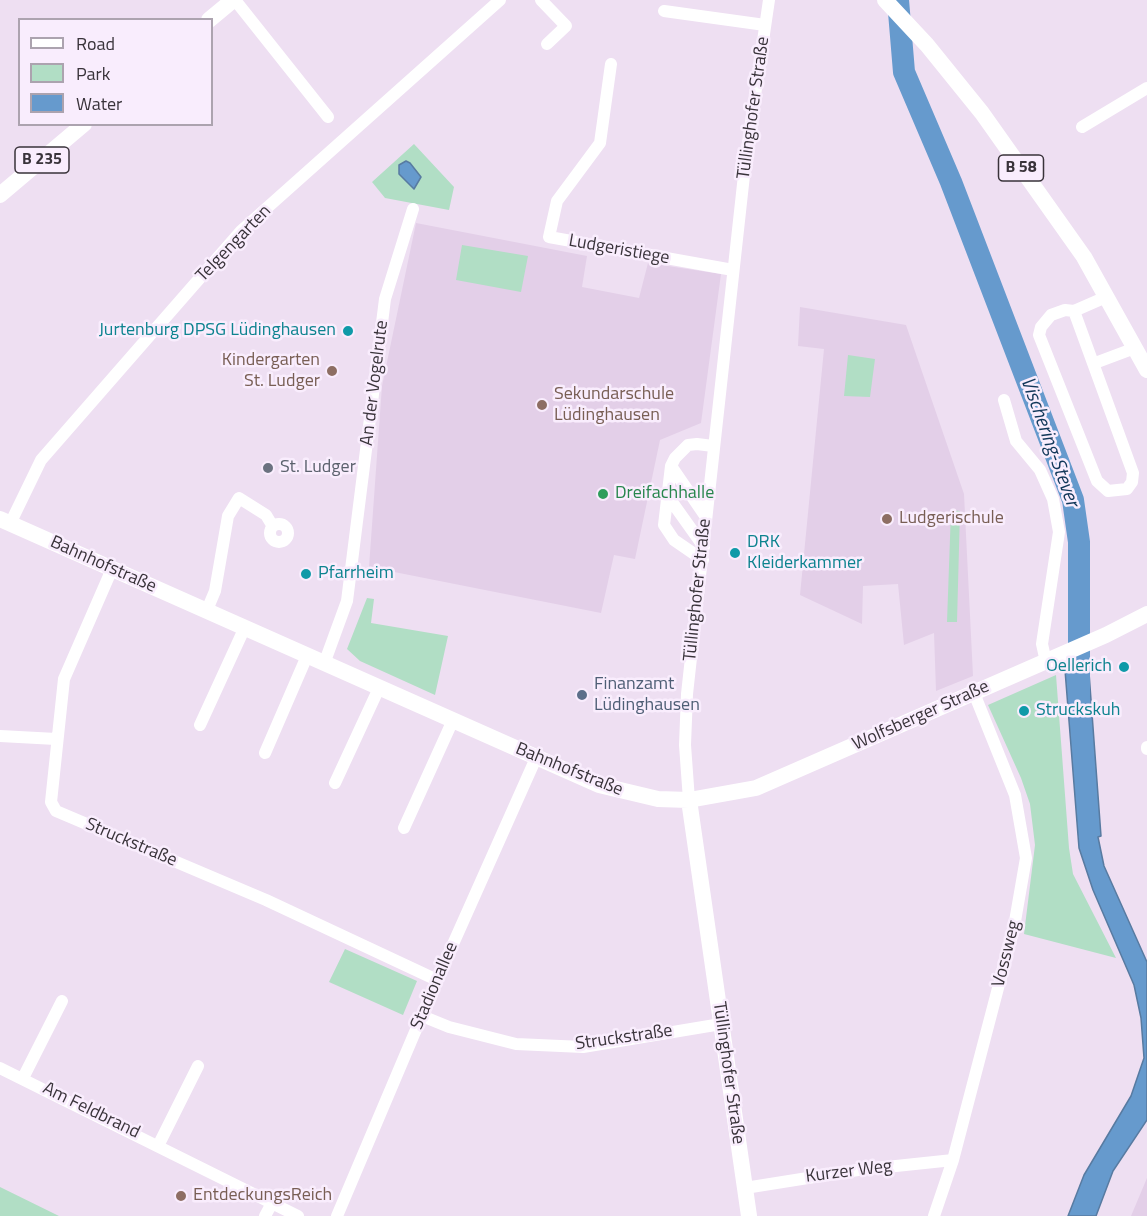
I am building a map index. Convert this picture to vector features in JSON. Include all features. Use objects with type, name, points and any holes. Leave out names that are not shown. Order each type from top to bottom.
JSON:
[{"type":"main road","points":[[212,18],[234,0]]},
{"type":"main road","name":"B 58","points":[[885,0],[927,45],[982,113],[1084,257],[1147,370]]},
{"type":"main road","name":"B 235","points":[[0,195],[82,126]]},
{"type":"main road","name":"Bahnhofstraße","points":[[5,521],[536,758],[618,792],[658,799],[689,801]]},
{"type":"main road","name":"Wolfsberger Straße","points":[[689,801],[756,788],[1095,640],[1147,614]]},
{"type":"main road","name":"Tüllinghofer Straße","points":[[689,801],[748,1216]]},
{"type":"street","points":[[234,0],[328,117]]},
{"type":"street","name":"Telgengarten","points":[[5,521],[41,460],[241,231],[500,0]]},
{"type":"street","points":[[541,0],[566,26],[547,44]]},
{"type":"street","name":"Tüllinghofer Straße","points":[[689,801],[685,745],[687,694],[733,270],[769,0]]},
{"type":"street","points":[[664,11],[765,25]]},
{"type":"street","name":"Ludgeristiege","points":[[611,64],[600,143],[557,201],[549,237],[733,270]]},
{"type":"street","points":[[1082,127],[1147,88]]},
{"type":"street","name":"An der Vogelrute","points":[[324,664],[347,601],[386,299],[413,209]]},
{"type":"street","points":[[1074,311],[1095,363],[1133,473],[1132,482],[1127,489],[1117,492],[1102,486],[1093,473],[1040,338],[1041,327],[1051,315],[1065,310],[1074,311],[1106,297]]},
{"type":"street","points":[[1095,363],[1135,348]]},
{"type":"street","points":[[1004,400],[1016,441],[1040,470],[1053,499],[1059,532],[1042,644],[1051,659]]},
{"type":"street","points":[[703,560],[667,533],[664,525],[671,466],[680,450],[688,446],[713,446]]},
{"type":"street","points":[[671,466],[706,516]]},
{"type":"street","points":[[667,495],[704,546]]},
{"type":"street","points":[[207,610],[215,591],[228,516],[239,498],[266,516],[272,525]]},
{"type":"street","name":"Struckstraße","points":[[112,569],[64,679],[51,802],[56,811],[266,900],[437,980]]},
{"type":"street","points":[[201,725],[245,627]]},
{"type":"street","points":[[265,753],[307,656]]},
{"type":"street","points":[[335,783],[379,688]]},
{"type":"street","name":"Vossweg","points":[[934,1216],[953,1160],[1014,927],[1026,858],[1023,827],[1014,795],[974,693]]},
{"type":"street","points":[[404,828],[453,720]]},
{"type":"street","points":[[0,736],[56,739]]},
{"type":"street","name":"Stadionallee","points":[[337,1216],[437,980],[536,758]]},
{"type":"street","name":"Am Feldbrand","points":[[22,1078],[62,1001]]},
{"type":"street","name":"Struckstraße","points":[[422,1016],[449,1027],[516,1044],[583,1047],[722,1024]]},
{"type":"street","name":"Am Feldbrand","points":[[159,1144],[198,1066]]},
{"type":"street","name":"Am Feldbrand","points":[[0,1068],[159,1144],[298,1216]]},
{"type":"street","name":"Kurzer Weg","points":[[745,1188],[858,1170],[953,1160]]},
{"type":"street","points":[[265,1216],[272,1203]]},
{"type":"shaded area","name":"Sekundarschule Lüdinghausen","points":[[416,223],[587,256],[582,287],[639,298],[648,263],[721,274],[701,423],[660,440],[635,559],[614,555],[601,613],[369,567],[382,386]]},
{"type":"shaded area","name":"Ludgerischule","points":[[800,307],[906,325],[964,494],[973,676],[936,691],[934,633],[904,645],[898,584],[863,586],[862,624],[800,595],[824,349],[798,346]]},
{"type":"shaded area","points":[[1147,1178],[1147,1216],[1131,1216]]},
{"type":"green space","points":[[414,144],[454,187],[449,210],[385,198],[372,182]]},
{"type":"green space","points":[[462,245],[528,256],[521,292],[456,280]]},
{"type":"green space","points":[[848,355],[875,359],[870,397],[844,396]]},
{"type":"green space","points":[[951,510],[960,511],[957,622],[947,622]]},
{"type":"green space","points":[[367,598],[374,599],[371,623],[448,636],[435,695],[360,661],[347,649]]},
{"type":"green space","points":[[1056,675],[1073,874],[1116,958],[1024,934],[1035,845],[1030,804],[1021,778],[988,705]]},
{"type":"green space","points":[[345,949],[417,981],[403,1015],[329,982]]},
{"type":"green space","points":[[0,1187],[59,1216],[0,1216]]},
{"type":"water","points":[[406,161],[421,177],[414,189],[399,174],[399,165]]},
{"type":"water","points":[[1088,659],[1101,836],[1098,837],[1104,866],[1147,962],[1147,1120],[1113,1171],[1096,1216],[1068,1216],[1084,1175],[1131,1096],[1144,1058],[1141,1018],[1134,985],[1093,890],[1079,848],[1065,670]]},
{"type":"waterway","name":"Vischering-Stever","points":[[898,0],[904,72],[951,182],[1073,500],[1079,542],[1079,695]]},
{"type":"place","name":"Jurtenburg DPSG Lüdinghausen","points":[[348,331]]},
{"type":"place","name":"Kindergarten St. Ludger","points":[[332,371]]},
{"type":"place","name":"Sekundarschule Lüdinghausen","points":[[542,405]]},
{"type":"place","name":"St. Ludger","points":[[268,468]]},
{"type":"place","name":"Dreifachhalle","points":[[603,494]]},
{"type":"place","name":"Ludgerischule","points":[[887,519]]},
{"type":"place","name":"DRK Kleiderkammer","points":[[735,553]]},
{"type":"place","name":"Pfarrheim","points":[[306,574]]},
{"type":"place","name":"Oellerich","points":[[1124,667]]},
{"type":"place","name":"Finanzamt Lüdinghausen","points":[[582,695]]},
{"type":"place","name":"Struckskuh","points":[[1024,711]]},
{"type":"place","name":"EntdeckungsReich","points":[[181,1196]]}]
